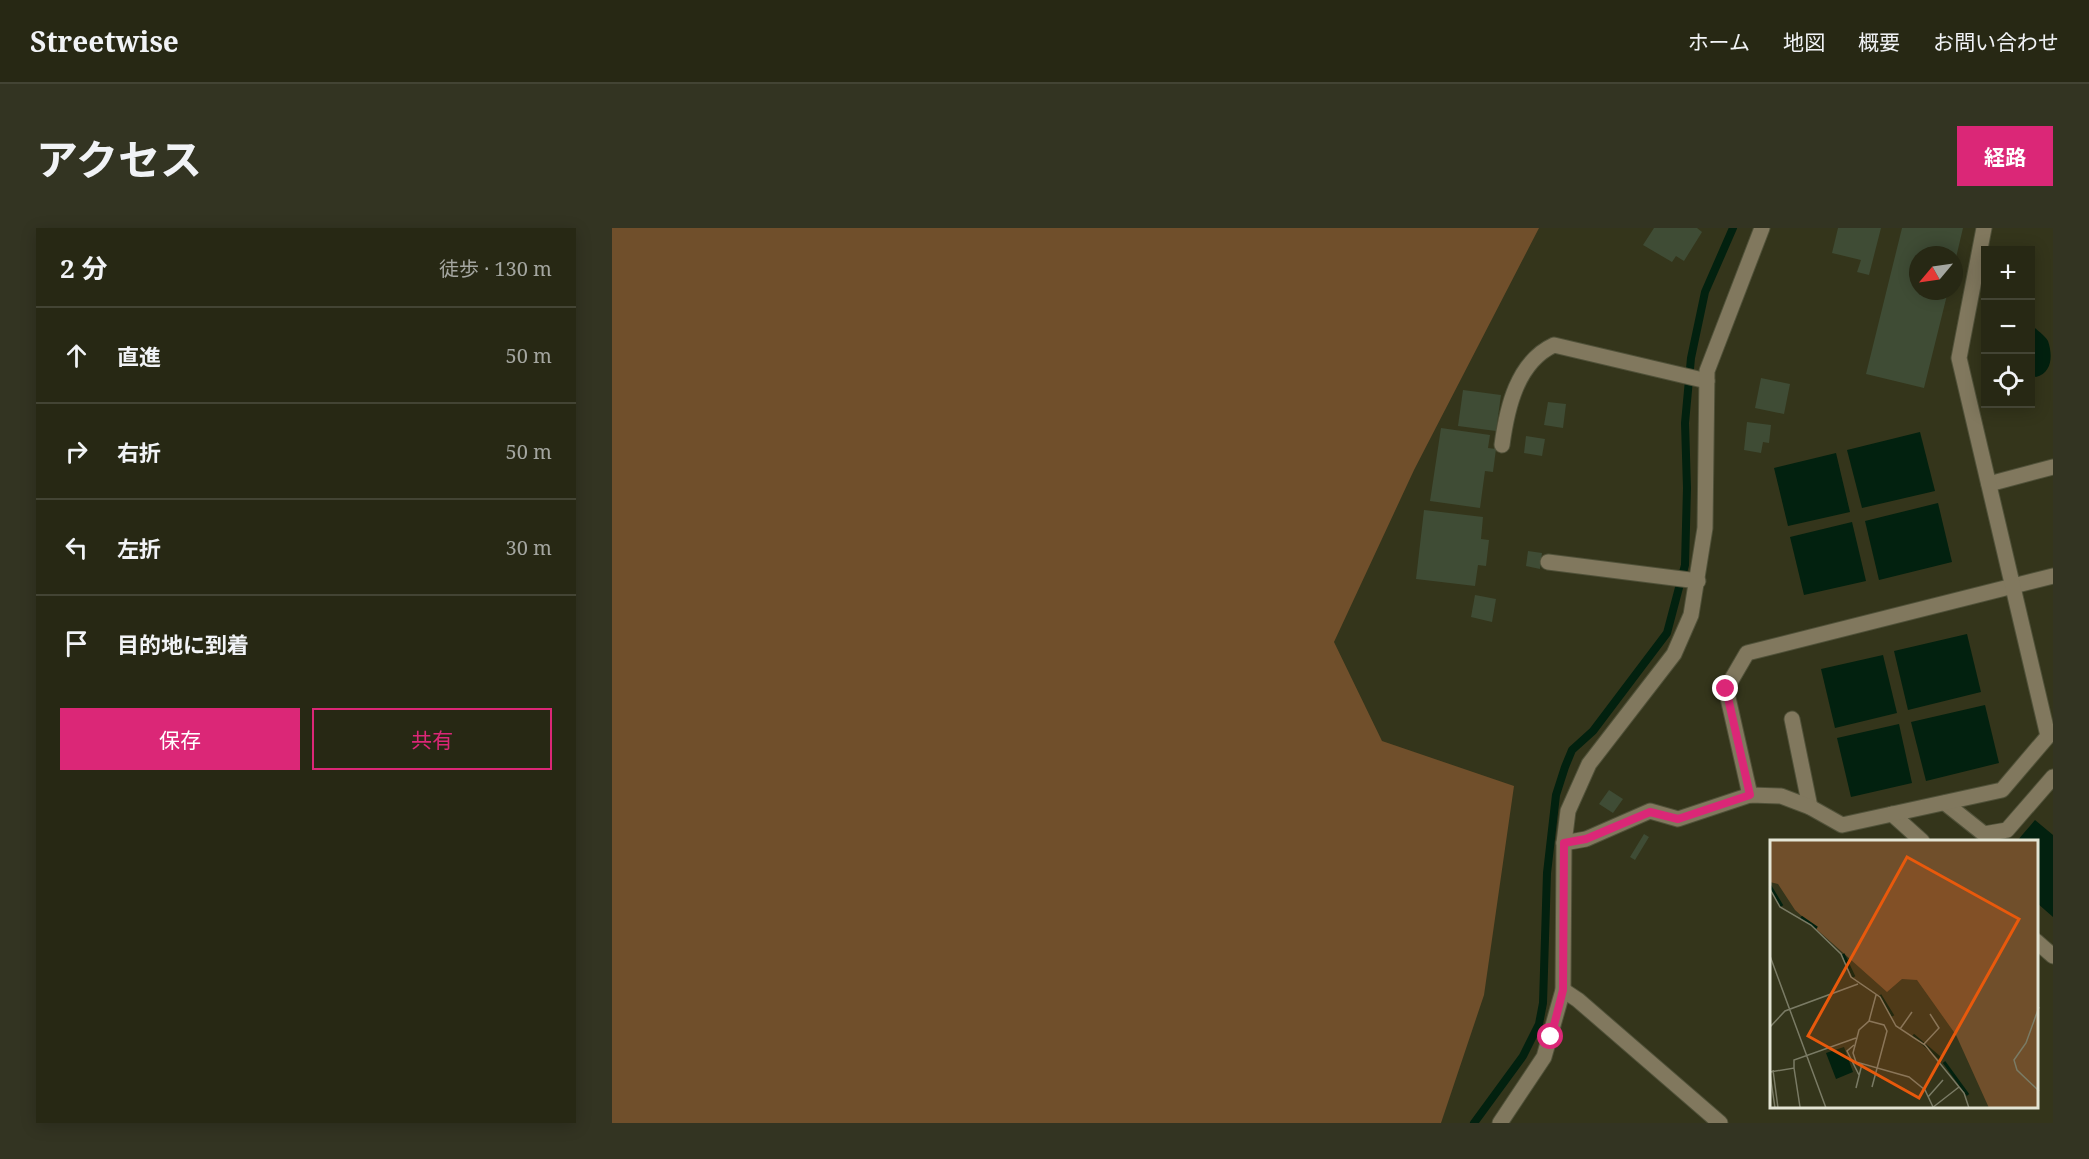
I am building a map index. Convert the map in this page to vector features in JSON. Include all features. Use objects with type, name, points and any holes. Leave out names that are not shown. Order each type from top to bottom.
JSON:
[{"type":"street","points":[[1500,1123],[1544,1057],[1563,990],[1564,843],[1568,811],[1589,764],[1674,654],[1690,615],[1698,581],[1705,528],[1707,381],[1724,322],[1762,228]]},
{"type":"street","points":[[1564,843],[1586,839],[1650,812],[1678,819],[1750,795],[1781,796],[1810,807],[1842,825],[1945,803],[2002,790],[2048,736],[2046,693],[2013,586],[1959,358],[1984,228]]},
{"type":"street","points":[[1502,445],[1506,415],[1521,377],[1542,351],[1554,345],[1707,381]]},
{"type":"street","points":[[1989,484],[2053,468]]},
{"type":"street","points":[[1548,561],[1698,581]]},
{"type":"street","points":[[1750,795],[1726,689],[1747,653],[2053,576]]},
{"type":"street","points":[[1792,719],[1810,807]]},
{"type":"street","points":[[1945,803],[1984,834],[2007,830],[2053,777]]},
{"type":"street","points":[[1892,814],[1921,840]]},
{"type":"street","points":[[2038,942],[2053,956]]},
{"type":"street","points":[[1563,990],[1587,1007],[1720,1123]]},
{"type":"shaded area","points":[[612,228],[1539,228],[1414,470],[1334,642],[1382,741],[1514,786],[1484,995],[1441,1123],[612,1123]]},
{"type":"shaded area","points":[[2035,328],[2048,341],[2050,352],[2048,368],[2036,377]]},
{"type":"shaded area","points":[[1920,432],[1935,491],[1862,508],[1847,450]]},
{"type":"shaded area","points":[[1836,453],[1850,512],[1788,526],[1774,468]]},
{"type":"shaded area","points":[[1938,503],[1952,562],[1879,580],[1865,521]]},
{"type":"shaded area","points":[[1852,522],[1866,581],[1804,595],[1790,537]]},
{"type":"shaded area","points":[[1967,634],[1981,692],[1908,710],[1894,651]]},
{"type":"shaded area","points":[[1883,655],[1897,713],[1835,728],[1821,669]]},
{"type":"shaded area","points":[[1985,705],[1999,763],[1926,781],[1911,722]]},
{"type":"shaded area","points":[[1899,724],[1912,783],[1851,797],[1837,738]]},
{"type":"shaded area","points":[[2035,820],[2053,835],[2053,917],[2038,904],[2038,840],[2018,840]]},
{"type":"building","points":[[1654,228],[1697,228],[1702,232],[1684,261],[1676,256],[1672,262],[1643,245]]},
{"type":"building","points":[[1838,228],[1881,228],[1869,275],[1857,272],[1861,260],[1832,253]]},
{"type":"building","points":[[1902,228],[1963,228],[1959,246],[1909,246],[1909,300],[1946,300],[1924,388],[1866,374]]},
{"type":"building","points":[[1761,378],[1790,384],[1784,414],[1755,408]]},
{"type":"building","points":[[1463,390],[1501,395],[1496,431],[1458,426]]},
{"type":"building","points":[[1548,402],[1566,404],[1563,428],[1544,425]]},
{"type":"building","points":[[1747,422],[1771,425],[1769,443],[1763,442],[1761,453],[1744,450]]},
{"type":"building","points":[[1441,428],[1490,435],[1488,448],[1496,449],[1493,472],[1485,471],[1480,508],[1430,501]]},
{"type":"building","points":[[1526,436],[1545,439],[1542,456],[1524,453]]},
{"type":"building","points":[[1424,510],[1483,517],[1481,539],[1489,540],[1486,566],[1478,565],[1475,586],[1416,579]]},
{"type":"building","points":[[1528,551],[1542,553],[1540,569],[1526,566]]},
{"type":"building","points":[[1475,595],[1496,599],[1492,622],[1471,617]]},
{"type":"building","points":[[1609,790],[1623,799],[1613,813],[1599,804]]},
{"type":"building","points":[[1644,834],[1649,837],[1635,860],[1630,857]]},
{"type":"waterway","points":[[1474,1123],[1523,1056],[1539,1024],[1543,1003],[1547,873],[1556,795],[1565,767],[1572,750],[1593,731],[1667,633],[1685,565],[1687,488],[1685,423],[1691,358],[1705,292],[1733,228]]},
{"type":"route","points":[[1551,1037],[1563,990],[1564,843],[1586,839],[1650,812],[1678,819],[1750,795],[1726,689]]}]
